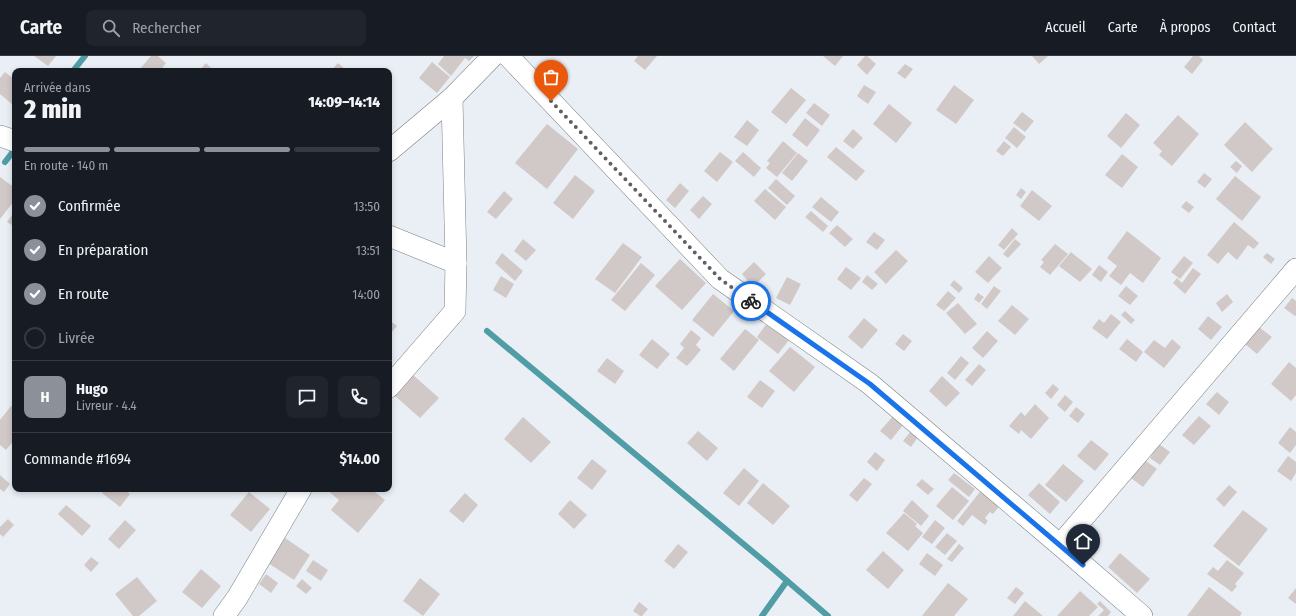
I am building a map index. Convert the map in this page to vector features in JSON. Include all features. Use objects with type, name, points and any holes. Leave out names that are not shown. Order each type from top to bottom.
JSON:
[{"type":"street","points":[[392,148],[452,98],[493,56]]},
{"type":"street","points":[[508,56],[720,279],[870,384],[1142,616]]},
{"type":"street","points":[[392,384],[455,311],[456,264],[452,98]]},
{"type":"street","points":[[0,136],[12,140]]},
{"type":"street","points":[[392,237],[456,264]]},
{"type":"street","points":[[1060,545],[1296,269]]},
{"type":"street","points":[[224,616],[238,598],[299,492]]},
{"type":"building","points":[[34,56],[56,56],[48,66]]},
{"type":"building","points":[[151,56],[158,56],[166,63],[162,68],[141,68]]},
{"type":"building","points":[[444,56],[474,56],[469,61],[465,58],[451,76],[438,64]]},
{"type":"building","points":[[638,56],[657,56],[645,70],[634,61]]},
{"type":"building","points":[[823,56],[843,56],[835,66]]},
{"type":"building","points":[[865,56],[876,64],[867,75],[857,65]]},
{"type":"building","points":[[1032,56],[1048,56],[1039,64]]},
{"type":"building","points":[[1193,56],[1199,56],[1203,60],[1192,74],[1184,67]]},
{"type":"building","points":[[432,62],[450,77],[437,93],[419,78]]},
{"type":"building","points":[[206,63],[211,68],[202,68]]},
{"type":"building","points":[[338,63],[344,68],[334,68]]},
{"type":"building","points":[[905,64],[913,69],[905,79],[897,73]]},
{"type":"building","points":[[5,72],[12,78],[12,104],[0,94],[0,78]]},
{"type":"building","points":[[864,85],[876,92],[868,104],[857,96]]},
{"type":"building","points":[[954,85],[974,100],[956,124],[936,110]]},
{"type":"building","points":[[791,88],[806,100],[786,124],[771,112]]},
{"type":"building","points":[[814,103],[830,115],[822,126],[806,113]]},
{"type":"building","points":[[889,104],[912,123],[896,143],[873,124]]},
{"type":"building","points":[[1022,112],[1034,121],[1025,132],[1013,123]]},
{"type":"building","points":[[1126,113],[1140,125],[1121,148],[1107,136]]},
{"type":"building","points":[[1178,115],[1199,134],[1172,166],[1159,155],[1162,151],[1153,143]]},
{"type":"building","points":[[805,118],[820,130],[807,147],[792,135]]},
{"type":"building","points":[[747,120],[759,130],[747,146],[734,137]]},
{"type":"building","points":[[1245,122],[1273,149],[1252,172],[1224,145]]},
{"type":"building","points":[[547,124],[578,149],[547,189],[515,163]]},
{"type":"building","points":[[1014,127],[1026,137],[1017,148],[1005,138]]},
{"type":"building","points":[[853,129],[863,138],[853,149],[843,141]]},
{"type":"building","points":[[783,141],[797,153],[777,177],[766,168],[770,163],[767,161]]},
{"type":"building","points":[[1004,141],[1011,147],[1003,156],[996,151]]},
{"type":"building","points":[[836,147],[865,171],[856,181],[827,157]]},
{"type":"building","points":[[720,152],[733,162],[717,182],[704,171]]},
{"type":"building","points":[[743,152],[761,168],[754,177],[735,161]]},
{"type":"building","points":[[798,153],[808,161],[792,181],[782,173]]},
{"type":"building","points":[[1122,154],[1138,167],[1122,188],[1105,175]]},
{"type":"building","points":[[1236,161],[1242,166],[1237,173],[1230,167]]},
{"type":"building","points":[[1204,173],[1212,179],[1205,188],[1197,182]]},
{"type":"building","points":[[575,175],[595,191],[573,219],[553,203]]},
{"type":"building","points":[[1235,176],[1261,197],[1242,221],[1216,199]]},
{"type":"building","points":[[0,177],[12,186],[12,204],[0,219]]},
{"type":"building","points":[[776,179],[795,196],[787,205],[768,188]]},
{"type":"building","points":[[680,183],[689,191],[675,208],[666,200]]},
{"type":"building","points":[[1021,188],[1026,192],[1021,199],[1016,195]]},
{"type":"building","points":[[765,189],[786,207],[775,220],[754,201]]},
{"type":"building","points":[[1032,190],[1052,206],[1039,221],[1020,206]]},
{"type":"building","points":[[504,191],[513,199],[496,219],[487,212]]},
{"type":"building","points":[[703,196],[712,204],[699,219],[690,210]]},
{"type":"building","points":[[821,197],[839,212],[831,222],[812,207]]},
{"type":"building","points":[[1186,201],[1194,207],[1189,213],[1181,207]]},
{"type":"building","points":[[811,211],[828,226],[823,232],[805,217]]},
{"type":"building","points":[[12,215],[12,225],[7,222]]},
{"type":"building","points":[[1234,222],[1259,243],[1254,249],[1248,245],[1237,260],[1228,252],[1218,264],[1207,255]]},
{"type":"building","points":[[837,225],[853,239],[845,247],[829,233]]},
{"type":"building","points":[[1012,228],[1018,234],[1004,250],[998,245]]},
{"type":"building","points":[[1127,231],[1161,258],[1143,283],[1130,273],[1121,285],[1109,276],[1117,266],[1107,258]]},
{"type":"building","points":[[874,232],[885,240],[877,250],[866,242]]},
{"type":"building","points":[[523,239],[536,250],[526,261],[514,251]]},
{"type":"building","points":[[1015,239],[1021,244],[1008,258],[1003,254]]},
{"type":"building","points":[[623,243],[642,257],[615,293],[595,279]]},
{"type":"building","points":[[1055,244],[1068,254],[1050,275],[1040,267],[1044,262],[1041,260]]},
{"type":"building","points":[[896,250],[908,261],[886,284],[874,272]]},
{"type":"building","points":[[1071,252],[1092,269],[1080,282],[1059,266]]},
{"type":"building","points":[[502,253],[523,271],[515,281],[495,263]]},
{"type":"building","points":[[1267,253],[1275,259],[1271,264],[1263,257]]},
{"type":"building","points":[[989,256],[1002,268],[988,283],[975,272]]},
{"type":"building","points":[[1184,256],[1193,263],[1180,279],[1171,272]]},
{"type":"building","points":[[680,259],[706,283],[682,310],[655,286]]},
{"type":"building","points":[[754,262],[766,274],[753,287],[742,274]]},
{"type":"building","points":[[641,263],[655,275],[625,311],[611,300]]},
{"type":"building","points":[[1099,265],[1108,272],[1101,282],[1092,275]]},
{"type":"building","points":[[846,267],[861,278],[851,290],[837,279]]},
{"type":"building","points":[[1193,268],[1201,274],[1185,294],[1173,283],[1177,278],[1182,283]]},
{"type":"building","points":[[867,275],[878,284],[872,290],[862,282]]},
{"type":"building","points":[[501,276],[514,284],[506,298],[493,290]]},
{"type":"building","points":[[787,277],[801,284],[790,305],[776,298]]},
{"type":"building","points":[[954,280],[963,288],[959,293],[950,285]]},
{"type":"building","points":[[994,286],[1001,291],[987,309],[981,304]]},
{"type":"building","points":[[1126,286],[1138,296],[1130,305],[1118,296]]},
{"type":"building","points":[[948,291],[956,298],[944,311],[936,305]]},
{"type":"building","points":[[978,293],[984,297],[979,303],[974,299]]},
{"type":"building","points":[[713,294],[734,311],[713,337],[692,320]]},
{"type":"building","points":[[1227,294],[1233,302],[1222,312],[1216,303]]},
{"type":"building","points":[[1292,298],[1296,301],[1295,316],[1284,308]]},
{"type":"building","points":[[958,303],[977,324],[965,334],[946,313]]},
{"type":"building","points":[[1012,305],[1029,319],[1015,335],[998,321]]},
{"type":"building","points":[[1125,311],[1135,320],[1131,324],[1121,315]]},
{"type":"building","points":[[1111,314],[1121,322],[1107,339],[1092,328],[1099,319],[1104,323]]},
{"type":"building","points":[[1208,316],[1222,327],[1211,340],[1198,329]]},
{"type":"building","points":[[864,318],[878,330],[862,349],[848,337]]},
{"type":"building","points":[[392,322],[397,326],[392,332]]},
{"type":"building","points":[[767,323],[789,340],[778,354],[757,337]]},
{"type":"building","points":[[1259,327],[1272,337],[1257,354],[1245,344]]},
{"type":"building","points":[[745,329],[759,340],[734,371],[720,359]]},
{"type":"building","points":[[691,330],[701,338],[696,345],[701,350],[687,366],[676,358],[684,348],[680,344]]},
{"type":"building","points":[[987,331],[998,341],[983,358],[972,348]]},
{"type":"building","points":[[903,334],[912,341],[904,351],[895,344]]},
{"type":"building","points":[[652,339],[670,354],[657,369],[639,355]]},
{"type":"building","points":[[1127,339],[1143,352],[1136,362],[1119,349]]},
{"type":"building","points":[[1172,339],[1181,347],[1164,368],[1144,352],[1154,340],[1165,348]]},
{"type":"building","points":[[790,347],[815,367],[794,392],[769,371]]},
{"type":"building","points":[[961,356],[969,363],[955,380],[947,373]]},
{"type":"building","points":[[607,358],[624,371],[615,384],[597,371]]},
{"type":"building","points":[[1289,362],[1296,368],[1296,395],[1291,401],[1271,384]]},
{"type":"building","points":[[979,364],[986,370],[972,386],[965,380]]},
{"type":"building","points":[[413,375],[439,398],[420,418],[394,395]]},
{"type":"building","points":[[942,376],[960,393],[946,407],[929,391]]},
{"type":"building","points":[[760,380],[775,391],[762,408],[747,397]]},
{"type":"building","points":[[1053,384],[1059,389],[1051,399],[1045,393]]},
{"type":"building","points":[[1217,392],[1229,402],[1219,415],[1206,404]]},
{"type":"building","points":[[1065,395],[1073,402],[1065,412],[1057,405]]},
{"type":"building","points":[[1035,404],[1049,418],[1031,439],[1021,430],[1019,434],[1009,426],[1021,412],[1025,416]]},
{"type":"building","points":[[12,406],[12,443],[6,450],[0,445],[0,420]]},
{"type":"building","points":[[1076,407],[1085,414],[1078,423],[1069,416]]},
{"type":"building","points":[[894,415],[904,424],[891,440],[880,431]]},
{"type":"building","points":[[1199,416],[1211,426],[1194,445],[1182,435]]},
{"type":"building","points":[[523,417],[551,442],[531,463],[504,439]]},
{"type":"building","points":[[1290,427],[1296,432],[1296,445],[1290,453],[1278,443]]},
{"type":"building","points":[[698,431],[718,448],[707,461],[687,443]]},
{"type":"building","points":[[911,431],[918,437],[911,447],[903,441]]},
{"type":"building","points":[[1091,440],[1109,454],[1095,471],[1077,456]]},
{"type":"building","points":[[1159,444],[1170,452],[1160,465],[1150,458]]},
{"type":"building","points":[[875,452],[885,460],[877,471],[867,462]]},
{"type":"building","points":[[1288,456],[1296,462],[1296,473],[1291,481],[1277,471]]},
{"type":"building","points":[[592,459],[607,471],[592,490],[577,478]]},
{"type":"building","points":[[1146,461],[1157,469],[1143,487],[1131,478]]},
{"type":"building","points":[[1063,464],[1084,481],[1066,502],[1045,485]]},
{"type":"building","points":[[744,468],[759,481],[739,506],[723,493]]},
{"type":"building","points":[[954,473],[975,489],[969,497],[948,480]]},
{"type":"building","points":[[0,475],[10,484],[4,492],[0,489]]},
{"type":"building","points":[[864,478],[872,484],[857,502],[849,495]]},
{"type":"building","points":[[922,479],[934,489],[928,495],[916,485]]},
{"type":"building","points":[[763,483],[790,506],[773,525],[747,503]]},
{"type":"building","points":[[1039,483],[1060,502],[1050,514],[1028,495]]},
{"type":"building","points":[[1229,485],[1237,492],[1224,507],[1216,499]]},
{"type":"building","points":[[952,487],[969,501],[953,520],[936,506]]},
{"type":"building","points":[[983,488],[1002,503],[993,514],[990,512],[985,518],[988,521],[985,525],[972,515],[963,526],[957,521]]},
{"type":"building","points":[[127,492],[130,494],[120,507],[102,493]]},
{"type":"building","points":[[249,492],[270,509],[251,532],[230,515]]},
{"type":"building","points":[[330,492],[375,492],[385,500],[358,533],[331,510],[339,500]]},
{"type":"building","points":[[465,493],[478,505],[463,523],[449,511]]},
{"type":"building","points":[[570,500],[587,515],[574,529],[558,514]]},
{"type":"building","points":[[912,500],[929,516],[921,526],[903,511]]},
{"type":"building","points":[[66,505],[91,526],[82,536],[58,514]]},
{"type":"building","points":[[1243,510],[1268,529],[1239,566],[1213,546]]},
{"type":"building","points":[[904,513],[917,524],[915,526],[923,533],[908,551],[886,533]]},
{"type":"building","points":[[8,519],[14,525],[3,537],[0,534],[0,527]]},
{"type":"building","points":[[125,520],[136,530],[119,549],[108,539]]},
{"type":"building","points":[[935,520],[945,528],[932,544],[922,537]]},
{"type":"building","points":[[947,533],[957,541],[945,555],[935,547]]},
{"type":"building","points":[[285,538],[310,555],[294,580],[268,563]]},
{"type":"building","points":[[678,544],[688,552],[674,569],[664,561]]},
{"type":"building","points":[[959,544],[964,548],[952,562],[947,559]]},
{"type":"building","points":[[883,551],[904,570],[888,589],[866,570]]},
{"type":"building","points":[[927,553],[943,565],[935,576],[919,564]]},
{"type":"building","points":[[1120,553],[1150,579],[1137,593],[1108,567]]},
{"type":"building","points":[[91,557],[99,563],[91,572],[84,565]]},
{"type":"building","points":[[313,560],[328,570],[321,581],[306,571]]},
{"type":"building","points":[[1227,560],[1244,573],[1235,584],[1237,586],[1232,592],[1207,574],[1213,567],[1218,571]]},
{"type":"building","points":[[201,569],[221,586],[202,608],[182,592]]},
{"type":"building","points":[[266,574],[278,583],[271,593],[259,584]]},
{"type":"building","points":[[137,577],[157,601],[139,616],[133,616],[115,594]]},
{"type":"building","points":[[420,578],[440,594],[423,616],[403,601]]},
{"type":"building","points":[[302,579],[312,588],[306,594],[296,586]]},
{"type":"building","points":[[948,583],[968,599],[954,616],[922,616]]},
{"type":"building","points":[[1016,587],[1024,593],[1015,604],[1007,598]]},
{"type":"building","points":[[1209,587],[1242,613],[1240,616],[1187,616]]},
{"type":"building","points":[[1296,588],[1296,604],[1288,598]]},
{"type":"building","points":[[1080,591],[1098,607],[1089,616],[1057,616]]},
{"type":"building","points":[[1025,601],[1043,616],[1013,616]]},
{"type":"building","points":[[1100,601],[1111,612],[1108,616],[1098,616],[1104,610],[1097,604]]},
{"type":"building","points":[[639,602],[648,609],[642,616],[633,611]]},
{"type":"waterway","points":[[75,68],[85,56]]},
{"type":"waterway","points":[[5,162],[12,153]]},
{"type":"waterway","points":[[487,331],[828,616]]},
{"type":"waterway","points":[[762,616],[787,581]]},
{"type":"way so far","points":[[551,101],[720,279],[751,301]]},
{"type":"route","points":[[751,301],[870,384],[1083,565]]}]
